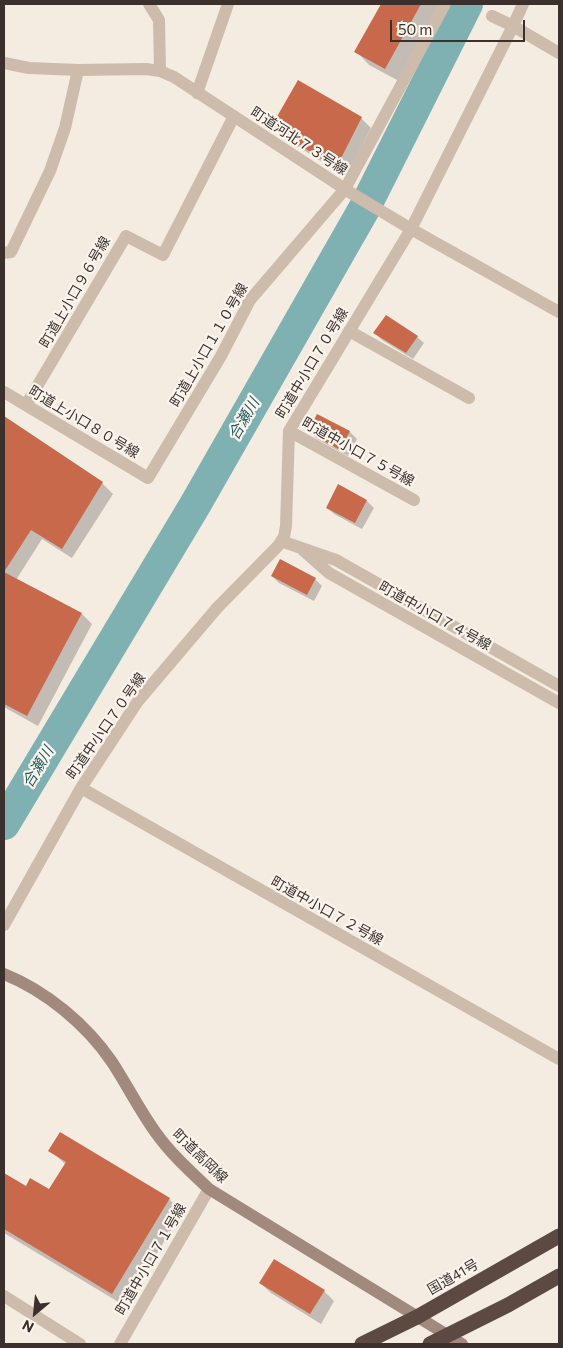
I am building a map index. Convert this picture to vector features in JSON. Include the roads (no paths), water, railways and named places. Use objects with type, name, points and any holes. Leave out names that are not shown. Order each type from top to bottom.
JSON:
[{"type":"highway","name":"国道41号","points":[[362,1344],[417,1317],[559,1236]]},
{"type":"highway","points":[[430,1344],[508,1305],[559,1276]]},
{"type":"street","points":[[149,4],[159,20],[160,71]]},
{"type":"street","points":[[197,93],[228,4]]},
{"type":"street","name":"町道上小口１１０号線","points":[[148,478],[221,356],[250,300],[348,191],[444,4]]},
{"type":"street","name":"町道中小口７０号線","points":[[4,925],[81,788],[138,701],[217,608],[282,541],[286,526],[289,431],[411,229],[523,4]]},
{"type":"street","points":[[492,16],[559,52]]},
{"type":"street","name":"町道河北７３号線","points":[[4,63],[29,68],[78,70],[146,69],[160,71],[234,116],[381,211],[559,312]]},
{"type":"street","points":[[4,253],[11,252],[50,171],[65,128],[78,70]]},
{"type":"street","name":"町道上小口９６号線","points":[[26,405],[126,236],[163,255],[234,116]]},
{"type":"street","points":[[349,331],[469,398]]},
{"type":"street","name":"町道上小口８０号線","points":[[4,392],[148,478]]},
{"type":"street","name":"町道中小口７５号線","points":[[289,431],[414,500]]},
{"type":"street","name":"町道中小口７４号線","points":[[282,541],[336,560],[559,686]]},
{"type":"street","name":"町道中小口７４号線","points":[[300,548],[329,573],[559,703]]},
{"type":"street","name":"町道中小口７２号線","points":[[81,788],[559,1059]]},
{"type":"street","name":"町道高岡線","points":[[4,974],[26,984],[48,998],[68,1013],[86,1031],[112,1062],[158,1136],[175,1156],[209,1189],[462,1344]]},
{"type":"street","name":"町道中小口７１号線","points":[[120,1344],[209,1189]]},
{"type":"street","points":[[4,1296],[80,1344]]},
{"type":"waterway","name":"合瀬川","points":[[4,824],[195,505],[364,209],[467,4]]}]
